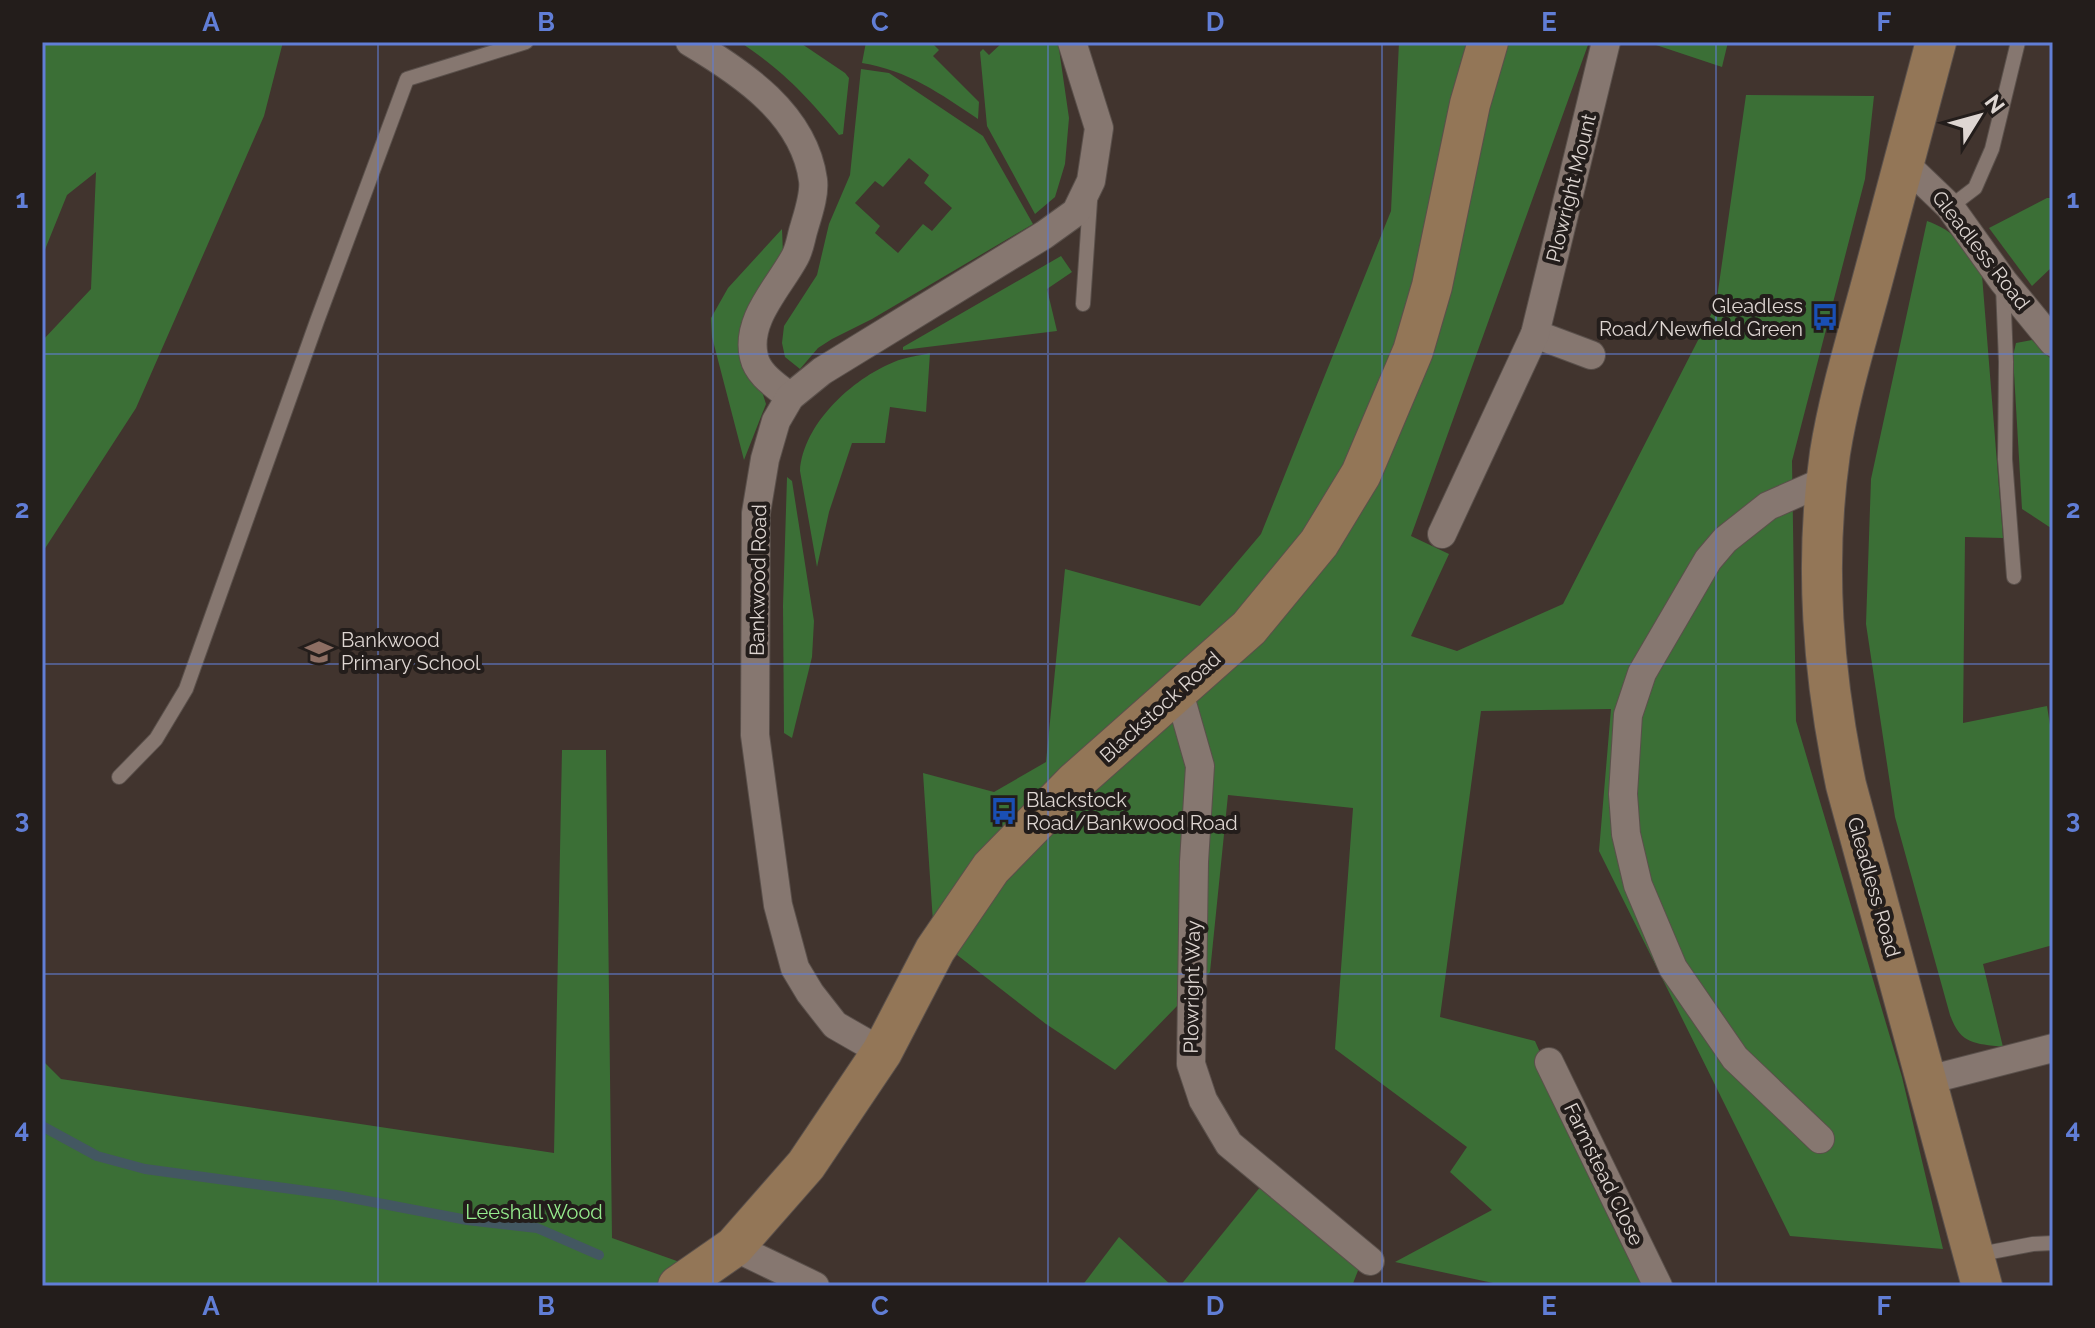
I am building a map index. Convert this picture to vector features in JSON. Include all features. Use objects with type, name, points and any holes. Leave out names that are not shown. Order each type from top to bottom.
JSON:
[{"type":"street","points":[[690,42],[736,70],[772,103],[799,136],[813,181],[809,212],[796,255],[753,330],[754,358],[766,378],[790,397]]},
{"type":"street","name":"Bankwood Road","points":[[882,1052],[835,1025],[810,993],[795,968],[778,905],[755,735],[756,513],[765,459],[776,421],[790,397],[822,371],[1044,235],[1076,212],[1091,181],[1099,128],[1072,42]]},
{"type":"street","name":"Blackstock Road","points":[[678,1286],[734,1247],[806,1165],[882,1052],[935,950],[991,868],[1075,782],[1249,628],[1319,543],[1361,474],[1413,351],[1429,299],[1470,104],[1488,42]]},
{"type":"street","name":"Plowright Mount","points":[[1442,534],[1535,334],[1606,42]]},
{"type":"street","name":"Gleadless Road","points":[[1936,42],[1851,361],[1831,450],[1822,556],[1821,611],[1833,721],[1846,785],[1979,1271]]},
{"type":"street","name":"Gleadless Road","points":[[1904,163],[1950,207],[2003,281],[2053,342]]},
{"type":"street","points":[[1535,334],[1591,355]]},
{"type":"street","points":[[1820,1139],[1735,1058],[1673,968],[1638,885],[1626,834],[1623,794],[1628,715],[1642,673],[1708,560],[1725,540],[1768,506],[1827,480]]},
{"type":"street","name":"Plowright Way","points":[[1178,689],[1200,766],[1194,862],[1191,1064],[1203,1100],[1229,1144],[1370,1261]]},
{"type":"street","points":[[1928,1080],[2053,1048]]},
{"type":"street","name":"Farmstead Close","points":[[1549,1062],[1658,1286]]},
{"type":"street","points":[[734,1247],[815,1286]]},
{"type":"lane","points":[[119,777],[156,739],[186,689],[407,79],[526,42]]},
{"type":"lane","points":[[1950,207],[1975,188],[1992,149],[2018,42]]},
{"type":"lane","points":[[1083,304],[1091,181]]},
{"type":"lane","points":[[2003,281],[2005,459],[2014,577]]},
{"type":"lane","points":[[1979,1271],[2033,1244],[2053,1243]]},
{"type":"green space","points":[[42,42],[283,42],[264,116],[136,408],[42,553],[42,341],[91,289],[96,172],[67,195],[42,257]]},
{"type":"green space","points":[[740,42],[799,42],[845,73],[849,78],[843,134],[839,135],[782,74]]},
{"type":"green space","points":[[866,42],[931,42],[939,50],[933,56],[979,102],[978,119],[909,77],[862,63]]},
{"type":"green space","points":[[1003,42],[1058,42],[1069,118],[1065,164],[1055,197],[1035,214],[987,126],[980,52],[983,49],[989,55]]},
{"type":"green space","points":[[1399,42],[1589,42],[1411,536],[1449,554],[1411,636],[1457,651],[1563,604],[1716,305],[1746,95],[1874,96],[1865,179],[1792,461],[1796,721],[1902,1077],[1943,1249],[1790,1236],[1599,851],[1611,709],[1481,711],[1440,1017],[1535,1041],[1643,1286],[1507,1286],[1395,1262],[1492,1210],[1450,1172],[1467,1147],[1335,1049],[1353,808],[1228,795],[1210,972],[1115,1070],[1046,1024],[934,937],[923,773],[994,792],[1046,762],[1065,569],[1200,606],[1261,534],[1391,211]]},
{"type":"green space","points":[[1647,42],[1728,42],[1722,67]]},
{"type":"green space","points":[[861,69],[889,73],[983,136],[1033,224],[872,319],[832,339],[818,348],[800,369],[785,357],[782,343],[784,326],[817,275],[829,224],[850,175]],"holes":[[[909,158],[929,175],[924,183],[952,208],[932,231],[923,224],[898,253],[875,233],[880,226],[855,203],[875,181],[883,187]]]},
{"type":"green space","points":[[2047,198],[2053,198],[2053,266],[2032,286],[1989,228]]},
{"type":"green space","points":[[1927,221],[1954,236],[1982,275],[2003,538],[1965,537],[1963,723],[2047,706],[2053,744],[2053,945],[1983,964],[2003,1047],[1970,1041],[1959,1032],[1950,1015],[1895,817],[1866,624],[1871,479]]},
{"type":"green space","points":[[782,229],[783,254],[744,335],[766,404],[744,460],[712,337],[711,318],[728,288]]},
{"type":"green space","points":[[1061,256],[1072,272],[1047,289],[1057,331],[903,350],[903,347]]},
{"type":"green space","points":[[2032,340],[2053,361],[2051,528],[2022,509],[2013,356],[2016,343]]},
{"type":"green space","points":[[930,353],[926,412],[890,407],[885,443],[852,443],[829,512],[817,567],[800,471],[810,437],[832,405],[862,380],[898,360]]},
{"type":"green space","points":[[787,477],[792,481],[814,621],[812,657],[792,738],[784,733],[783,605]]},
{"type":"green space","name":"Leeshall Wood","points":[[562,750],[606,750],[612,1238],[722,1277],[719,1286],[42,1286],[42,1060],[61,1079],[554,1153]]},
{"type":"green space","points":[[1261,1186],[1359,1268],[1352,1286],[1180,1286]]},
{"type":"green space","points":[[1119,1237],[1172,1286],[1082,1286]]},
{"type":"waterway","points":[[42,1126],[97,1156],[145,1169],[336,1195],[467,1220],[537,1228],[599,1255]]},
{"type":"place","name":"Gleadless Road/Newfield Green","points":[[1825,317]]},
{"type":"place","name":"Bankwood Primary School","points":[[319,652]]},
{"type":"place","name":"Blackstock Road/Bankwood Road","points":[[1004,811]]}]
